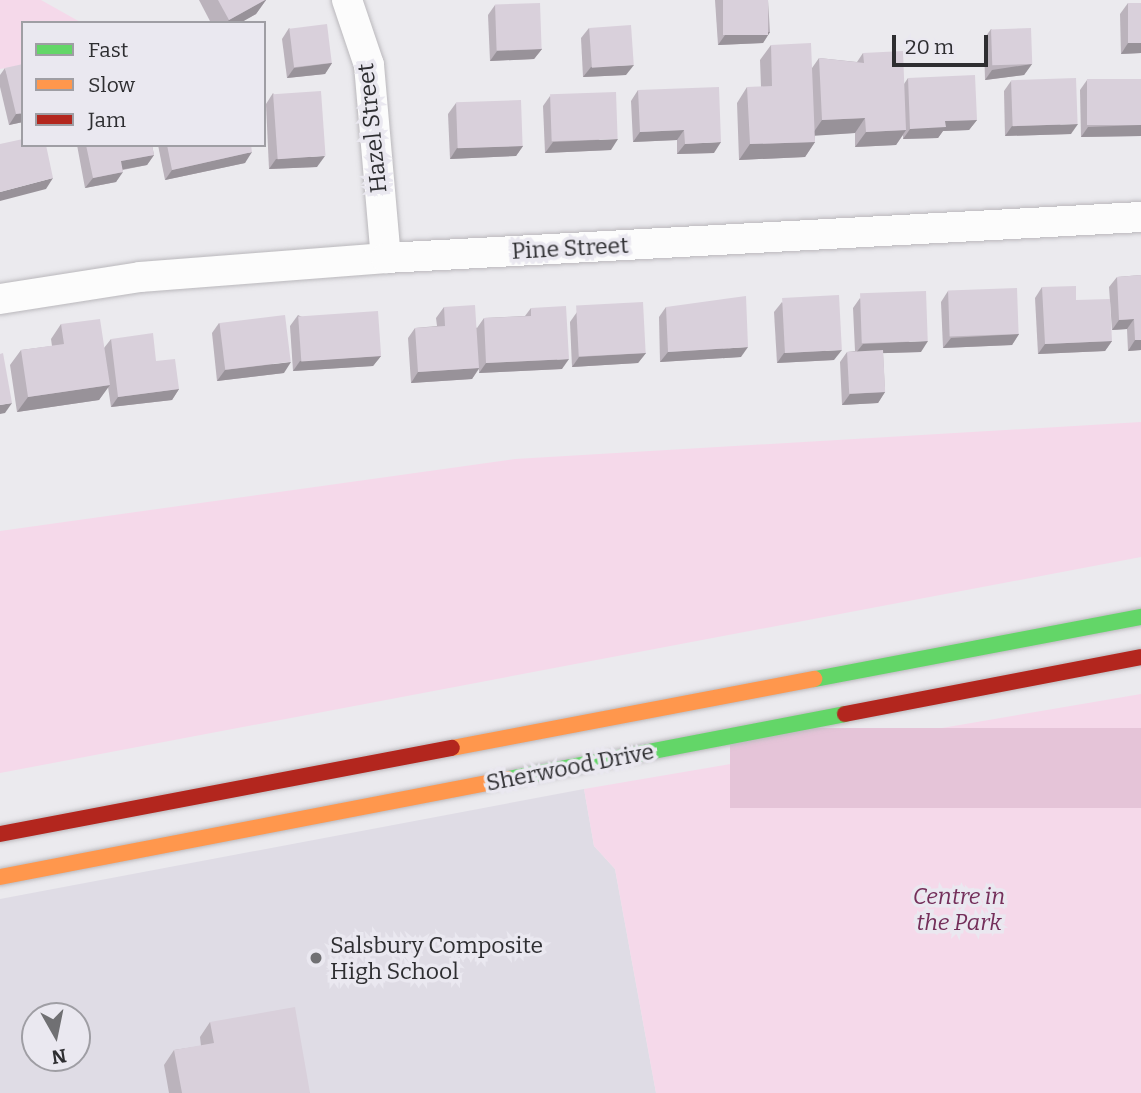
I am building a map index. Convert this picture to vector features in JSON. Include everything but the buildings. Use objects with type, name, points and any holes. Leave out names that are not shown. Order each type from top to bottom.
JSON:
[{"type":"main road","name":"Sherwood Drive","points":[[0,834],[1141,617]]},
{"type":"main road","name":"Sherwood Drive","points":[[0,877],[1141,657]]},
{"type":"street","name":"Hazel Street","points":[[347,0],[369,65],[386,258]]},
{"type":"street","name":"Pine Street","points":[[0,299],[139,277],[386,258],[1141,217]]},
{"type":"shaded area","points":[[730,728],[1141,728],[1141,808],[730,808]]},
{"type":"shaded area","name":"Salsbury Composite High School","points":[[584,789],[594,846],[615,869],[656,1093],[0,1093],[0,899]]},
{"type":"green space","points":[[0,0],[41,0],[78,21],[21,21],[21,65],[0,69]]},
{"type":"green space","points":[[1141,422],[1141,557],[0,773],[0,531],[515,459]]},
{"type":"green space","name":"Centre in the Park","points":[[1141,694],[1141,1093],[656,1093],[615,869],[594,846],[584,789]]},
{"type":"traffic: fast","points":[[815,679],[1141,617]]},
{"type":"traffic: fast","points":[[508,779],[845,714]]},
{"type":"traffic: slow","points":[[452,748],[815,679]]},
{"type":"traffic: slow","points":[[0,877],[508,779]]},
{"type":"traffic: jam","points":[[845,714],[1141,657]]},
{"type":"traffic: jam","points":[[0,834],[452,748]]},
{"type":"place","name":"Salsbury Composite High School","points":[[316,958]]}]
